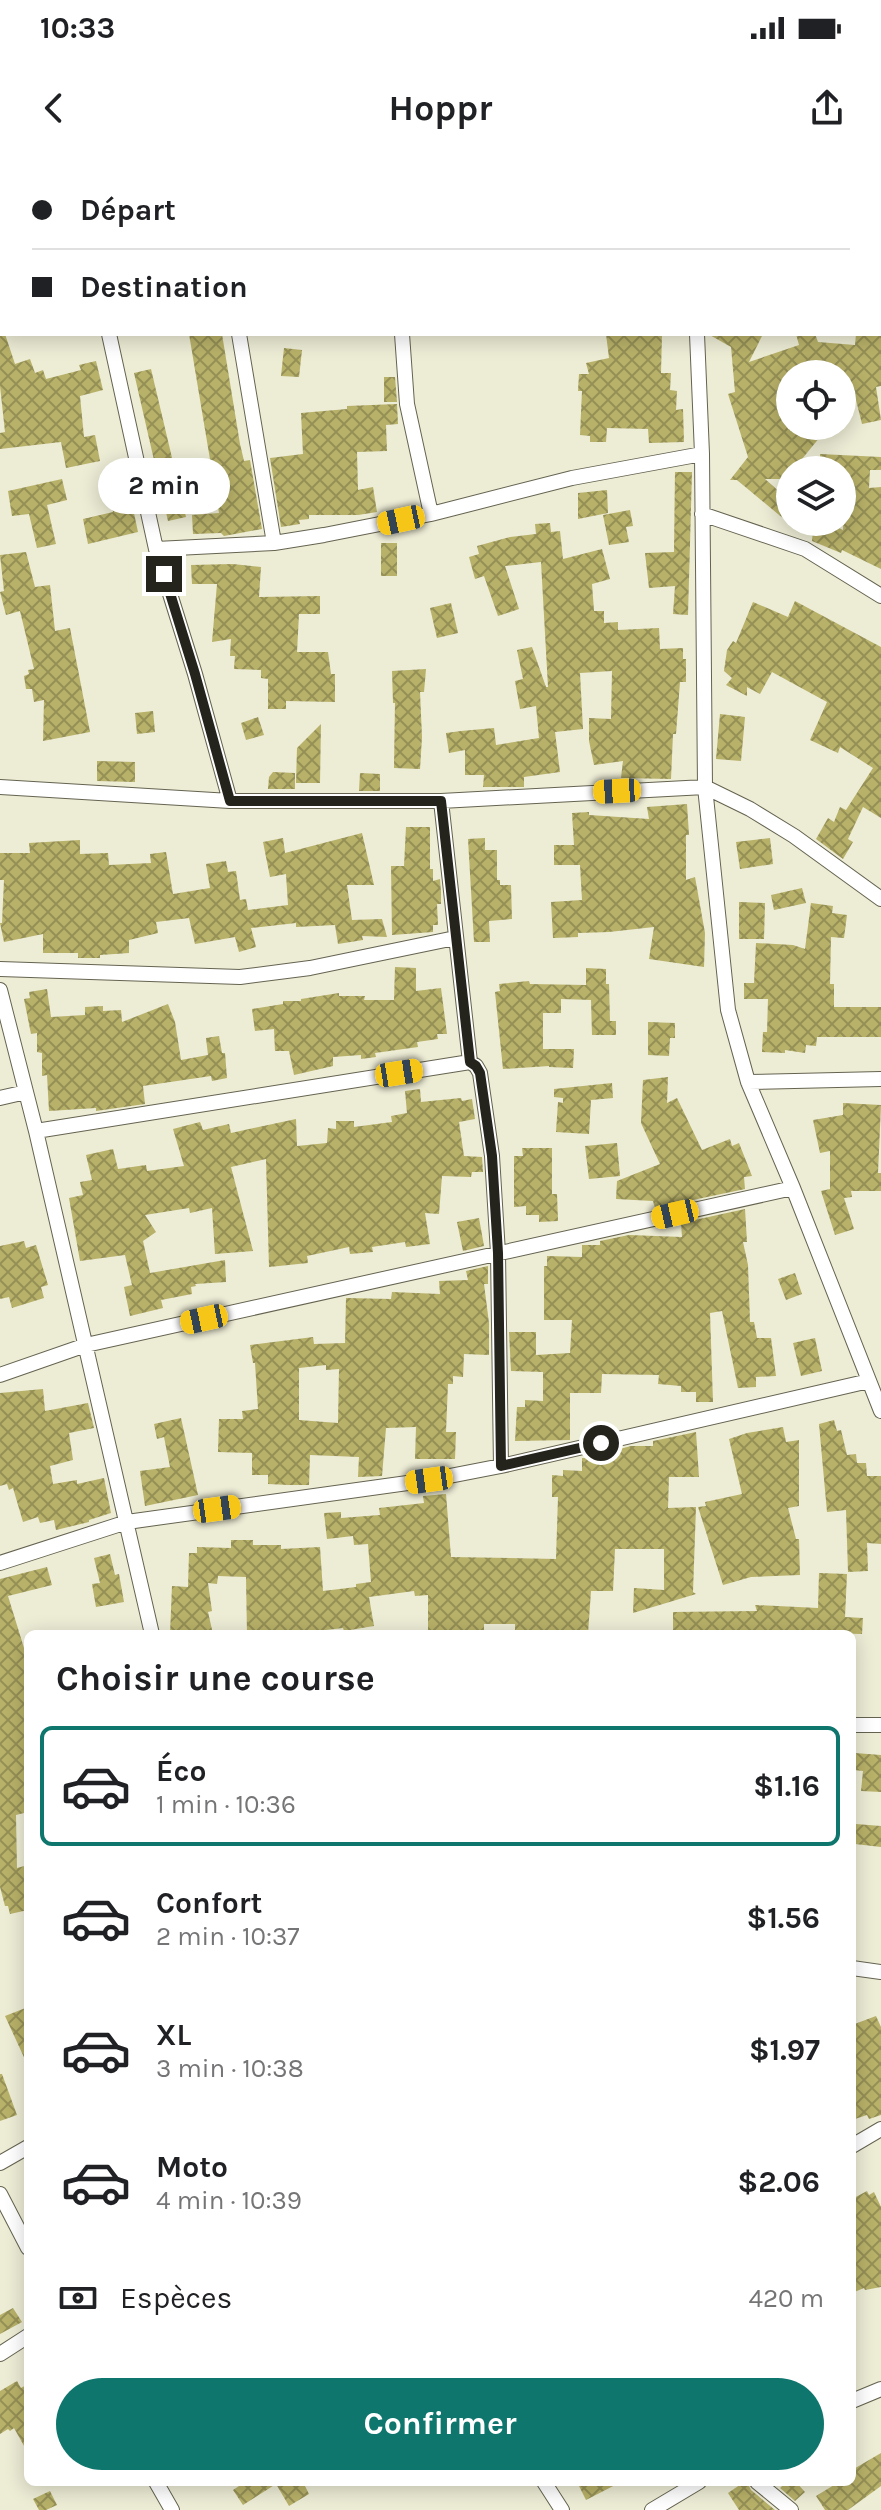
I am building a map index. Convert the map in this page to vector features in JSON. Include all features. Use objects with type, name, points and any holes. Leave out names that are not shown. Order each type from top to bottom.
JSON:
[{"type":"street","points":[[109,336],[156,549],[230,801]]},
{"type":"street","points":[[239,336],[274,543]]},
{"type":"street","points":[[402,336],[407,404],[431,514]]},
{"type":"street","points":[[697,336],[702,454],[705,787],[728,1010],[748,1082],[881,1411]]},
{"type":"street","points":[[156,549],[274,543],[372,527],[572,478],[702,454]]},
{"type":"street","points":[[702,514],[805,549],[881,596]]},
{"type":"street","points":[[0,787],[230,801],[441,801],[705,787],[750,809],[794,836],[881,899]]},
{"type":"street","points":[[441,801],[470,1062]]},
{"type":"street","points":[[0,969],[240,977],[310,968],[455,938]]},
{"type":"street","points":[[0,990],[36,1131],[151,1630]]},
{"type":"street","points":[[36,1131],[470,1062],[476,1066],[480,1073],[492,1156],[498,1253],[501,1466]]},
{"type":"street","points":[[748,1082],[881,1079]]},
{"type":"street","points":[[0,1098],[26,1092]]},
{"type":"street","points":[[0,1375],[86,1345],[793,1188]]},
{"type":"street","points":[[0,1563],[127,1522],[429,1480],[869,1381]]},
{"type":"street","points":[[856,1725],[881,1725]]},
{"type":"street","points":[[856,1969],[881,1972]]},
{"type":"street","points":[[856,2144],[881,2129]]},
{"type":"street","points":[[0,2163],[24,2149]]},
{"type":"street","points":[[0,2194],[24,2240]]},
{"type":"street","points":[[0,2354],[24,2339]]},
{"type":"street","points":[[856,2399],[881,2389]]},
{"type":"street","points":[[158,2486],[172,2510]]},
{"type":"street","points":[[547,2486],[562,2510]]},
{"type":"street","points":[[652,2510],[692,2486]]},
{"type":"street","points":[[762,2486],[791,2510]]},
{"type":"building","points":[[0,336],[6,336],[15,364],[30,359],[35,373],[43,370],[46,379],[81,370],[79,365],[96,361],[103,390],[80,396],[84,437],[95,435],[100,461],[66,468],[61,442],[0,449],[0,433],[5,432],[0,386]]},
{"type":"building","points":[[189,336],[222,336],[240,444],[244,461],[250,460],[262,529],[224,536],[221,533],[193,534],[192,515],[219,513]]},
{"type":"building","points":[[606,336],[662,336],[661,373],[671,373],[670,390],[677,391],[676,410],[683,409],[684,442],[649,443],[648,429],[607,428],[606,442],[590,442],[590,436],[580,435],[582,391],[578,391],[579,374],[589,374],[586,363],[609,358]]},
{"type":"building","points":[[712,336],[762,336],[749,362],[799,345],[797,336],[816,336],[818,342],[855,345],[856,336],[881,336],[881,386],[876,387],[881,420],[862,424],[856,400],[856,360],[776,360],[776,440],[818,440],[804,456],[776,456],[776,479],[765,479],[776,489],[776,512],[737,480],[730,480],[748,457],[728,394],[735,392],[731,347]]},
{"type":"building","points":[[284,348],[302,350],[299,377],[281,376]]},
{"type":"building","points":[[151,369],[186,517],[168,521],[134,373]]},
{"type":"building","points":[[384,377],[395,377],[397,402],[384,402]]},
{"type":"building","points":[[397,404],[398,424],[386,425],[387,451],[357,452],[358,490],[373,487],[377,512],[309,515],[309,519],[299,520],[300,524],[281,527],[270,458],[303,454],[301,413],[347,409],[347,406]]},
{"type":"building","points":[[820,454],[881,457],[881,470],[870,470],[869,488],[881,487],[881,569],[842,550],[841,553],[812,541],[812,536],[856,536],[856,456]]},
{"type":"building","points":[[675,472],[692,472],[688,615],[673,614],[675,586],[649,588],[645,553],[674,552]]},
{"type":"building","points":[[126,475],[138,532],[88,544],[83,519],[113,512],[106,480]]},
{"type":"building","points":[[62,479],[67,500],[47,505],[56,544],[37,548],[29,514],[12,516],[8,491]]},
{"type":"building","points":[[607,490],[608,513],[578,519],[578,493]]},
{"type":"building","points":[[630,510],[633,526],[626,527],[629,542],[609,545],[603,515]]},
{"type":"building","points":[[550,523],[551,532],[560,531],[563,559],[602,549],[610,579],[592,584],[594,611],[604,611],[604,623],[618,622],[618,630],[659,628],[660,649],[683,648],[686,682],[680,682],[671,779],[621,778],[623,761],[594,765],[589,741],[589,718],[611,719],[612,671],[580,673],[583,729],[555,732],[560,772],[524,777],[524,787],[483,787],[484,775],[465,775],[465,750],[449,753],[446,733],[494,728],[496,745],[539,738],[536,706],[520,709],[515,681],[523,679],[517,650],[532,647],[548,687],[541,562],[505,566],[519,609],[498,616],[484,576],[475,579],[469,557],[479,554],[477,546],[536,534],[535,524]]},
{"type":"building","points":[[381,543],[397,543],[397,576],[381,576]]},
{"type":"building","points":[[26,552],[35,587],[50,585],[55,631],[70,628],[90,732],[43,741],[44,700],[34,702],[32,689],[26,689],[24,676],[29,674],[28,670],[34,669],[20,611],[6,615],[0,592],[4,591],[0,555]]},
{"type":"building","points":[[191,565],[261,567],[259,597],[320,596],[320,614],[299,614],[297,652],[328,652],[331,674],[335,674],[335,702],[286,701],[286,709],[268,709],[268,679],[261,678],[261,670],[234,669],[235,656],[230,656],[231,639],[212,642],[217,584],[192,584]]},
{"type":"building","points":[[795,601],[881,647],[881,818],[863,807],[848,839],[853,842],[843,859],[816,839],[828,818],[834,822],[840,807],[846,810],[873,768],[840,747],[838,753],[810,740],[827,702],[772,672],[760,694],[747,687],[747,696],[726,685],[732,678],[724,671],[727,650],[733,641],[736,643],[753,602],[788,617]]},
{"type":"building","points":[[451,603],[458,633],[437,638],[430,608]]},
{"type":"building","points":[[426,669],[424,692],[420,692],[420,769],[394,768],[392,671]]},
{"type":"building","points":[[153,711],[155,732],[137,734],[135,713]]},
{"type":"building","points":[[720,714],[745,717],[741,761],[716,759]]},
{"type":"building","points":[[258,717],[264,735],[246,740],[241,723]]},
{"type":"building","points":[[321,724],[320,783],[296,783],[297,748]]},
{"type":"building","points":[[97,761],[135,762],[135,782],[97,781]]},
{"type":"building","points":[[273,772],[295,773],[295,789],[268,789],[269,777]]},
{"type":"building","points":[[360,773],[380,774],[380,791],[359,791]]},
{"type":"building","points":[[687,804],[689,835],[686,835],[686,880],[695,877],[705,933],[704,967],[649,959],[654,927],[553,938],[551,902],[582,900],[580,865],[554,865],[554,845],[574,845],[572,813],[649,819],[647,807]]},
{"type":"building","points":[[406,827],[430,827],[430,869],[433,869],[433,881],[440,879],[441,904],[437,904],[438,925],[433,925],[433,932],[392,935],[391,866],[404,866]]},
{"type":"building","points":[[362,833],[374,885],[347,885],[352,920],[382,919],[387,937],[362,936],[363,940],[338,944],[335,925],[296,927],[296,923],[251,928],[256,947],[239,952],[235,937],[195,944],[189,918],[156,922],[158,933],[129,940],[129,953],[100,955],[100,958],[78,958],[78,953],[43,953],[43,934],[4,942],[0,923],[4,880],[0,880],[0,853],[30,853],[29,843],[80,840],[80,854],[108,853],[109,865],[151,863],[150,854],[166,852],[173,894],[210,888],[206,864],[226,861],[228,872],[236,871],[240,900],[246,899],[248,910],[288,905],[286,874],[270,877],[263,842],[283,838],[285,853]]},
{"type":"building","points":[[485,838],[485,850],[497,850],[497,880],[500,880],[500,885],[511,885],[512,919],[489,921],[490,942],[474,942],[468,839]]},
{"type":"building","points":[[770,838],[773,864],[740,869],[736,842]]},
{"type":"building","points":[[802,888],[806,903],[774,910],[771,895]]},
{"type":"building","points":[[739,902],[765,903],[764,939],[739,939]]},
{"type":"building","points":[[811,903],[833,906],[832,913],[847,915],[844,938],[831,937],[830,984],[834,984],[834,1007],[881,1007],[881,1037],[817,1037],[816,1046],[806,1045],[805,1053],[785,1050],[785,1053],[762,1052],[763,1032],[767,1032],[768,999],[744,999],[744,983],[754,983],[756,943],[793,945],[805,949]]},
{"type":"building","points":[[395,967],[416,968],[416,991],[441,988],[447,1034],[437,1034],[438,1039],[417,1042],[418,1047],[375,1053],[376,1057],[333,1057],[333,1066],[294,1075],[289,1051],[275,1051],[274,1029],[255,1031],[252,1009],[283,1004],[283,1001],[301,1001],[339,993],[339,996],[365,996],[364,1000],[394,1000]]},
{"type":"building","points":[[586,968],[606,969],[610,1021],[616,1021],[616,1035],[592,1035],[591,1000],[561,999],[561,1013],[543,1013],[543,1049],[574,1049],[573,1068],[503,1069],[495,992],[500,991],[499,984],[529,981],[530,984],[586,985]]},
{"type":"building","points":[[47,989],[51,1017],[85,1015],[85,1007],[103,1006],[103,1011],[121,1010],[122,1022],[168,1004],[175,1022],[181,1060],[208,1055],[206,1038],[219,1036],[222,1053],[225,1053],[227,1078],[212,1081],[211,1076],[143,1086],[145,1104],[96,1111],[96,1108],[49,1111],[47,1075],[42,1076],[42,1053],[37,1052],[37,1033],[31,1034],[24,999],[30,998],[29,992]]},
{"type":"building","points":[[648,1022],[675,1023],[675,1038],[670,1038],[669,1056],[648,1055]]},
{"type":"building","points":[[668,1077],[667,1103],[677,1098],[702,1150],[730,1139],[732,1146],[739,1143],[752,1176],[744,1177],[745,1189],[655,1208],[653,1201],[616,1199],[617,1181],[660,1164],[641,1123],[643,1080]]},
{"type":"building","points":[[612,1083],[613,1098],[591,1100],[589,1134],[556,1132],[558,1102],[563,1103],[563,1098],[554,1097],[554,1089]]},
{"type":"building","points":[[420,1089],[421,1102],[472,1099],[475,1119],[459,1122],[464,1156],[482,1157],[483,1172],[472,1172],[471,1177],[442,1176],[439,1214],[425,1213],[430,1244],[406,1247],[405,1242],[372,1247],[373,1252],[350,1254],[349,1247],[307,1256],[308,1263],[269,1267],[266,1159],[231,1167],[253,1251],[215,1254],[212,1208],[190,1213],[189,1208],[145,1215],[156,1232],[143,1241],[150,1273],[225,1260],[226,1282],[195,1284],[191,1287],[192,1294],[161,1300],[163,1308],[130,1316],[124,1287],[132,1285],[125,1255],[80,1261],[69,1198],[83,1195],[80,1182],[92,1180],[86,1155],[113,1149],[118,1169],[146,1165],[147,1171],[184,1166],[173,1129],[200,1122],[203,1130],[229,1124],[231,1133],[296,1119],[297,1146],[327,1143],[328,1128],[336,1129],[336,1121],[354,1121],[354,1127],[392,1122],[391,1116],[407,1113],[405,1091]]},
{"type":"building","points":[[843,1103],[881,1105],[878,1173],[881,1173],[881,1191],[851,1191],[852,1197],[844,1198],[854,1229],[835,1235],[821,1191],[830,1189],[830,1151],[820,1153],[813,1120],[843,1115]]},
{"type":"building","points":[[617,1143],[620,1176],[589,1179],[585,1146]]},
{"type":"building","points":[[522,1148],[552,1148],[552,1194],[557,1194],[558,1221],[539,1222],[539,1215],[526,1215],[526,1206],[514,1207],[514,1156],[523,1156]]},
{"type":"building","points":[[745,1209],[747,1242],[743,1242],[748,1265],[750,1322],[754,1322],[757,1338],[771,1338],[776,1376],[756,1377],[756,1387],[738,1388],[722,1311],[710,1313],[713,1402],[696,1402],[696,1392],[681,1392],[681,1386],[658,1384],[659,1375],[602,1374],[601,1393],[570,1393],[570,1440],[515,1441],[517,1407],[525,1407],[525,1400],[543,1401],[543,1372],[511,1371],[509,1332],[536,1332],[536,1355],[570,1353],[572,1320],[544,1320],[544,1266],[547,1266],[547,1256],[582,1257],[582,1245],[600,1245],[600,1241],[629,1235],[682,1237],[681,1223]]},
{"type":"building","points":[[479,1218],[484,1246],[463,1251],[457,1222]]},
{"type":"building","points":[[24,1241],[26,1248],[36,1245],[48,1285],[41,1287],[44,1298],[12,1308],[9,1297],[0,1299],[0,1246]]},
{"type":"building","points":[[488,1266],[488,1284],[484,1284],[489,1355],[464,1354],[463,1377],[453,1376],[453,1384],[448,1384],[446,1432],[456,1432],[455,1459],[415,1459],[416,1427],[386,1428],[382,1476],[358,1477],[359,1457],[310,1455],[309,1485],[288,1485],[268,1484],[268,1475],[252,1475],[252,1453],[218,1452],[219,1419],[243,1419],[242,1411],[258,1409],[255,1363],[250,1345],[313,1337],[314,1344],[345,1343],[346,1298],[391,1299],[392,1292],[440,1294],[439,1281],[468,1280],[466,1271]],"holes":[[[326,1365],[326,1370],[339,1369],[338,1423],[299,1420],[299,1368]]]},
{"type":"building","points":[[795,1273],[802,1294],[786,1300],[778,1279]]},
{"type":"building","points":[[815,1338],[822,1371],[801,1376],[793,1343]]},
{"type":"building","points":[[43,1389],[45,1411],[88,1403],[94,1428],[69,1433],[73,1460],[50,1466],[53,1484],[77,1480],[77,1484],[104,1478],[111,1513],[56,1530],[54,1520],[40,1523],[38,1517],[23,1522],[13,1488],[9,1490],[7,1484],[0,1486],[0,1393]]},
{"type":"building","points":[[181,1418],[198,1495],[145,1506],[140,1471],[170,1467],[164,1437],[157,1439],[154,1424]]},
{"type":"building","points":[[834,1420],[837,1431],[841,1430],[847,1455],[856,1454],[857,1463],[866,1463],[867,1476],[881,1476],[881,1544],[867,1543],[868,1571],[848,1572],[846,1510],[827,1512],[819,1424]]},
{"type":"building","points":[[783,1427],[786,1442],[799,1440],[799,1506],[788,1508],[796,1539],[799,1539],[800,1575],[751,1577],[723,1585],[698,1507],[706,1506],[705,1502],[742,1494],[729,1439]]},
{"type":"building","points":[[696,1432],[699,1477],[669,1477],[668,1508],[696,1507],[693,1592],[696,1594],[633,1613],[634,1588],[664,1590],[664,1549],[615,1549],[613,1591],[591,1591],[588,1630],[515,1630],[515,1624],[484,1624],[484,1630],[428,1630],[428,1595],[415,1596],[414,1591],[369,1597],[374,1626],[350,1630],[247,1630],[246,1577],[218,1576],[217,1584],[208,1583],[212,1611],[208,1612],[212,1630],[170,1630],[172,1586],[188,1587],[189,1553],[197,1553],[197,1547],[231,1548],[231,1540],[253,1540],[253,1545],[281,1545],[281,1549],[320,1547],[323,1591],[371,1582],[368,1544],[354,1545],[353,1536],[327,1539],[324,1513],[341,1512],[341,1518],[380,1515],[379,1508],[424,1503],[423,1496],[446,1494],[451,1557],[556,1559],[558,1497],[552,1497],[552,1475],[563,1476],[563,1470],[582,1471],[582,1458],[611,1459],[612,1451],[631,1446],[653,1446],[653,1441]]},
{"type":"building","points":[[110,1554],[115,1575],[119,1574],[124,1602],[96,1607],[92,1584],[100,1583],[94,1558]]},
{"type":"building","points":[[47,1567],[52,1585],[8,1596],[24,1648],[24,1813],[16,1815],[17,1868],[24,1866],[24,1911],[10,1914],[0,1887],[0,1579]]},
{"type":"building","points":[[819,1573],[847,1574],[845,1617],[863,1618],[862,1634],[856,1634],[856,1630],[673,1630],[673,1612],[757,1611],[755,1605],[818,1608]]},
{"type":"building","points":[[856,1753],[881,1755],[881,1792],[861,1791],[863,1771],[856,1770]]},
{"type":"building","points":[[856,1824],[881,1826],[881,1847],[856,1844]]},
{"type":"building","points":[[24,2009],[24,2057],[5,2016]]},
{"type":"building","points":[[876,2016],[881,2027],[881,2115],[869,2119],[867,2115],[856,2119],[856,2024]]},
{"type":"building","points":[[0,2074],[17,2115],[0,2121]]},
{"type":"building","points":[[867,2191],[869,2195],[874,2192],[881,2207],[881,2287],[856,2291],[856,2197]]},
{"type":"building","points":[[13,2308],[22,2322],[0,2334],[0,2315]]},
{"type":"building","points":[[17,2381],[21,2388],[24,2386],[24,2446],[14,2428],[0,2434],[0,2391]]},
{"type":"building","points":[[881,2453],[881,2486],[848,2510],[825,2510],[816,2496],[832,2486],[856,2486],[856,2468]]},
{"type":"building","points":[[239,2486],[273,2486],[243,2505],[233,2490]]},
{"type":"building","points":[[277,2486],[305,2486],[309,2494],[289,2506]]},
{"type":"building","points":[[579,2486],[613,2486],[586,2500]]},
{"type":"building","points":[[738,2486],[749,2486],[775,2510],[739,2510],[728,2493]]},
{"type":"building","points":[[800,2486],[805,2492],[795,2501],[780,2488]]},
{"type":"building","points":[[50,2491],[57,2505],[39,2510],[33,2499]]},
{"type":"route","points":[[164,574],[230,801],[441,801],[470,1062],[480,1073],[492,1156],[498,1253],[501,1466],[601,1443]]}]
